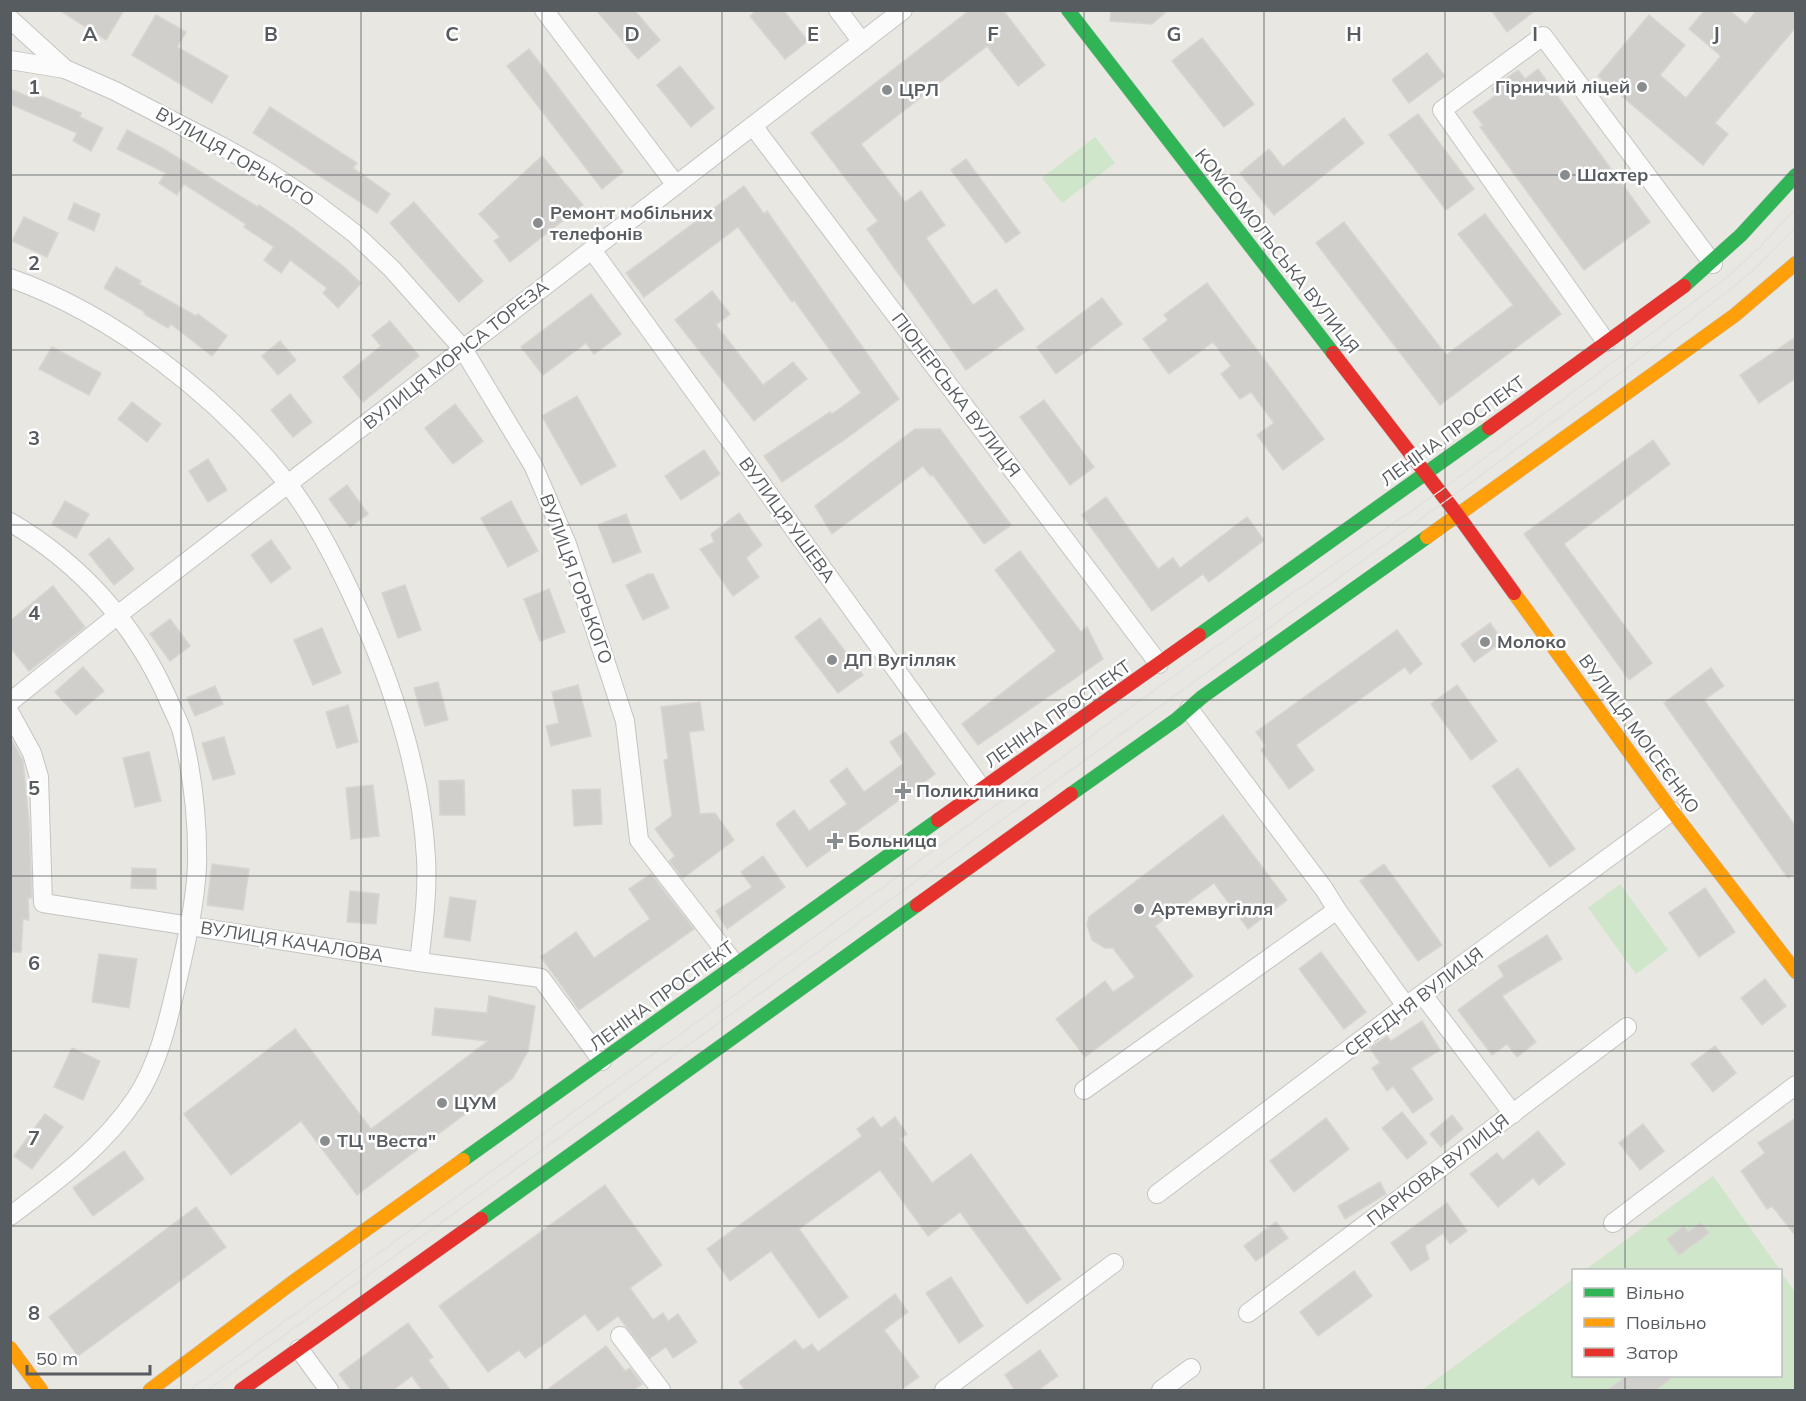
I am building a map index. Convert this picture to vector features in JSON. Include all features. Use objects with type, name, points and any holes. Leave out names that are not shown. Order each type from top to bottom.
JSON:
[{"type":"main road","name":"КОМСОМОЛЬСЬКА ВУЛИЦЯ","points":[[1068,10],[1457,514]]},
{"type":"main road","name":"ЛЕНІНА ПРОСПЕКТ","points":[[150,1390],[293,1282],[735,964],[1426,474],[1713,264],[1796,175]]},
{"type":"main road","points":[[241,1390],[603,1133],[1457,514],[1664,368],[1770,287],[1796,263]]},
{"type":"main road","name":"ВУЛИЦЯ МОІСЕЄНКО","points":[[1457,514],[1672,811],[1796,972]]},
{"type":"main road","points":[[10,1348],[41,1390]]},
{"type":"street","points":[[544,10],[676,185]]},
{"type":"street","points":[[838,10],[862,42]]},
{"type":"street","name":"ВУЛИЦЯ МОРІСА ТОРЕЗА","points":[[10,702],[119,614],[903,10]]},
{"type":"street","name":"ВУЛИЦЯ ГОРЬКОГО","points":[[10,19],[64,69],[115,91],[191,130],[270,173],[315,202],[354,233],[392,269],[463,349],[533,465],[567,544],[625,721],[639,840],[735,964]]},
{"type":"street","points":[[1606,342],[1442,110],[1451,103],[1543,36],[1713,264]]},
{"type":"street","points":[[10,60],[64,69]]},
{"type":"street","name":"ПІОНЕРСЬКА ВУЛИЦЯ","points":[[753,126],[1159,664]]},
{"type":"street","name":"ВУЛИЦЯ УШЕВА","points":[[592,250],[983,790]]},
{"type":"street","points":[[10,278],[37,287],[112,327],[186,381],[234,424],[288,484],[317,527],[360,613],[396,702],[410,753],[426,858],[425,906],[419,962]]},
{"type":"street","points":[[10,522],[34,536],[73,566],[119,614],[158,676],[181,730],[193,786],[197,868],[190,926],[171,1007],[153,1066],[136,1097],[106,1136],[68,1172],[10,1215]]},
{"type":"street","points":[[1189,709],[1324,889],[1336,910],[1406,1006]]},
{"type":"street","name":"ВУЛИЦЯ КАЧАЛОВА","points":[[10,713],[32,753],[39,777],[43,903],[419,962],[541,978],[602,1061]]},
{"type":"street","name":"СЕРЕДНЯ ВУЛИЦЯ","points":[[1157,1194],[1406,1006],[1672,811]]},
{"type":"street","points":[[1084,1090],[1336,910]]},
{"type":"street","points":[[1423,995],[1513,1114]]},
{"type":"street","name":"ПАРКОВА ВУЛИЦЯ","points":[[1248,1313],[1627,1027]]},
{"type":"street","points":[[1613,1223],[1796,1085]]},
{"type":"street","points":[[944,1390],[1114,1263]]},
{"type":"street","points":[[621,1336],[661,1390]]},
{"type":"street","points":[[299,1349],[329,1390]]},
{"type":"street","points":[[1161,1390],[1191,1368]]},
{"type":"green space","points":[[1095,137],[1115,163],[1062,203],[1042,178]]},
{"type":"green space","points":[[1620,884],[1668,950],[1636,974],[1588,908]]},
{"type":"green space","points":[[1713,1176],[1779,1269],[1586,1269]]},
{"type":"green space","points":[[1782,1274],[1795,1292],[1795,1390],[1422,1390],[1572,1280],[1572,1377],[1782,1377]]},
{"type":"building","points":[[59,10],[124,10],[106,40]]},
{"type":"building","points":[[596,10],[634,10],[660,40],[638,59]]},
{"type":"building","points":[[757,10],[783,10],[808,41],[785,59],[750,16]]},
{"type":"building","points":[[970,10],[1003,10],[1045,65],[1018,86],[987,46],[861,144],[905,202],[921,191],[945,225],[926,238],[973,305],[996,289],[1024,329],[966,370],[867,229],[878,221],[811,133]]},
{"type":"building","points":[[1111,10],[1168,10],[1152,24],[1110,21]]},
{"type":"building","points":[[1491,10],[1536,10],[1507,32]]},
{"type":"building","name":"Гірничий ліцей","points":[[1705,10],[1729,10],[1746,24],[1757,10],[1796,10],[1796,27],[1715,123],[1728,134],[1703,165],[1598,76],[1649,15],[1685,45],[1660,75],[1686,98],[1721,56],[1689,29]]},
{"type":"building","points":[[156,15],[186,32],[177,47],[228,76],[212,103],[132,55]]},
{"type":"building","points":[[1202,38],[1254,104],[1224,127],[1172,61]]},
{"type":"building","points":[[529,49],[623,172],[602,189],[507,66]]},
{"type":"building","points":[[1427,53],[1445,76],[1409,103],[1392,80]]},
{"type":"building","points":[[680,66],[714,108],[691,127],[657,85]]},
{"type":"building","name":"Шахтер","points":[[1538,69],[1650,222],[1584,270],[1480,127],[1483,125],[1473,112],[1496,95],[1492,89],[1518,70],[1525,79]]},
{"type":"building","points":[[10,89],[34,99],[37,94],[81,113],[80,117],[103,128],[91,151],[73,141],[77,133],[10,104]]},
{"type":"building","points":[[270,107],[357,163],[353,168],[390,194],[377,213],[253,133]]},
{"type":"building","points":[[1418,114],[1474,189],[1446,210],[1389,135]]},
{"type":"building","points":[[1344,118],[1364,143],[1274,215],[1240,173],[1269,149],[1283,167]]},
{"type":"building","points":[[127,130],[162,148],[258,207],[259,205],[343,266],[361,283],[338,308],[323,293],[327,288],[290,260],[281,273],[264,260],[274,247],[244,227],[246,224],[184,184],[177,195],[159,183],[166,173],[117,149]]},
{"type":"building","points":[[542,156],[583,205],[510,262],[494,241],[500,237],[479,214]]},
{"type":"building","points":[[966,159],[1020,233],[1006,243],[951,170]]},
{"type":"building","points":[[744,186],[764,214],[767,211],[899,399],[782,482],[764,456],[830,412],[832,414],[861,393],[794,300],[792,302],[738,227],[644,297],[626,273]]},
{"type":"building","points":[[414,202],[483,281],[459,302],[390,223]]},
{"type":"building","points":[[74,203],[100,214],[94,231],[68,219]]},
{"type":"building","points":[[1485,214],[1561,314],[1440,405],[1316,243],[1344,222],[1446,355],[1513,305],[1458,234]]},
{"type":"building","points":[[24,217],[58,233],[47,257],[12,241]]},
{"type":"building","points":[[116,267],[141,281],[139,284],[196,316],[198,314],[227,336],[212,356],[171,324],[168,328],[104,288]]},
{"type":"building","points":[[1207,283],[1324,439],[1283,470],[1257,435],[1274,423],[1251,392],[1240,399],[1221,374],[1231,366],[1213,342],[1169,374],[1143,339],[1168,320],[1164,315]]},
{"type":"building","points":[[712,291],[730,314],[716,325],[763,385],[793,362],[807,379],[754,421],[675,320]]},
{"type":"building","points":[[591,294],[621,334],[594,354],[586,343],[543,375],[521,347]]},
{"type":"building","points":[[1102,298],[1122,324],[1056,374],[1037,347]]},
{"type":"building","points":[[390,321],[419,356],[363,402],[343,377],[381,346],[372,335]]},
{"type":"building","points":[[1796,337],[1796,378],[1759,403],[1740,375]]},
{"type":"building","points":[[280,341],[296,360],[278,375],[262,356]]},
{"type":"building","points":[[52,347],[101,373],[89,395],[39,369]]},
{"type":"building","points":[[290,394],[312,422],[293,437],[271,410]]},
{"type":"building","points":[[577,396],[616,466],[581,485],[542,416]]},
{"type":"building","points":[[1044,400],[1094,467],[1070,485],[1020,417]]},
{"type":"building","points":[[132,402],[161,424],[147,442],[118,419]]},
{"type":"building","points":[[455,404],[483,441],[453,464],[425,428]]},
{"type":"building","points":[[915,429],[940,429],[1011,525],[984,544],[933,475],[931,476],[923,466],[832,534],[815,506]]},
{"type":"building","points":[[1653,440],[1670,464],[1564,544],[1652,663],[1629,680],[1524,534]]},
{"type":"building","points":[[704,450],[720,474],[681,500],[665,476]]},
{"type":"building","points":[[208,459],[227,490],[208,502],[189,471]]},
{"type":"building","points":[[347,485],[368,514],[350,527],[329,499]]},
{"type":"building","points":[[1106,497],[1158,569],[1173,558],[1180,568],[1247,517],[1264,540],[1209,582],[1203,574],[1152,611],[1082,515]]},
{"type":"building","points":[[65,501],[89,514],[76,538],[52,524]]},
{"type":"building","points":[[511,501],[538,551],[508,567],[481,518]]},
{"type":"building","points":[[739,513],[762,545],[746,558],[759,577],[733,596],[700,549],[714,542],[711,534]]},
{"type":"building","points":[[626,514],[641,552],[613,563],[598,525]]},
{"type":"building","points":[[109,538],[134,569],[114,585],[89,554]]},
{"type":"building","points":[[271,540],[291,568],[271,583],[251,555]]},
{"type":"building","points":[[1020,551],[1081,632],[1087,627],[1103,659],[978,745],[962,724],[1056,651],[995,570]]},
{"type":"building","points":[[648,574],[653,574],[669,608],[643,620],[626,585]]},
{"type":"building","points":[[405,585],[421,630],[398,638],[382,593]]},
{"type":"building","points":[[53,586],[85,627],[29,671],[10,647],[10,621]]},
{"type":"building","points":[[549,589],[565,632],[540,641],[524,599]]},
{"type":"building","points":[[820,618],[863,675],[838,693],[795,637]]},
{"type":"building","points":[[170,619],[190,646],[170,661],[150,634]]},
{"type":"building","points":[[1490,623],[1503,641],[1474,662],[1461,644]]},
{"type":"building","points":[[322,628],[341,673],[313,685],[294,640]]},
{"type":"building","points":[[1397,630],[1422,664],[1410,674],[1405,667],[1296,745],[1314,770],[1289,789],[1261,750],[1266,746],[1256,732]]},
{"type":"building","points":[[83,667],[104,691],[76,715],[55,692]]},
{"type":"building","points":[[1711,668],[1724,686],[1704,700],[1796,827],[1796,872],[1788,878],[1664,703]]},
{"type":"building","points":[[438,682],[448,720],[425,726],[414,688]]},
{"type":"building","points":[[578,685],[591,736],[551,746],[546,726],[559,723],[552,692]]},
{"type":"building","points":[[1457,685],[1497,741],[1471,760],[1431,704]]},
{"type":"building","points":[[215,686],[223,704],[195,716],[187,698]]},
{"type":"building","points":[[700,702],[704,730],[689,732],[700,814],[715,813],[734,840],[683,878],[669,861],[675,856],[655,829],[672,816],[664,760],[668,759],[661,707]]},
{"type":"building","points":[[348,705],[358,742],[337,748],[326,712]]},
{"type":"building","points":[[905,732],[935,774],[807,867],[776,824],[794,810],[809,831],[847,804],[830,781],[847,768],[864,792],[904,763],[890,742]]},
{"type":"building","points":[[10,737],[23,761],[29,822],[32,898],[28,898],[29,920],[23,919],[21,952],[10,952]]},
{"type":"building","points":[[224,737],[235,774],[213,780],[202,743]]},
{"type":"building","points":[[149,752],[161,801],[135,807],[123,758]]},
{"type":"building","points":[[1518,768],[1575,849],[1550,867],[1492,786]]},
{"type":"building","points":[[464,780],[465,815],[440,815],[439,781]]},
{"type":"building","points":[[373,785],[379,836],[351,839],[346,788]]},
{"type":"building","points":[[600,789],[602,824],[574,826],[572,790]]},
{"type":"building","points":[[1223,815],[1287,900],[1248,929],[1214,883],[1155,926],[1193,976],[1085,1057],[1056,1019],[1105,981],[1113,992],[1135,977],[1113,948],[1105,948],[1092,940],[1087,925],[1089,917]]},
{"type":"building","points":[[763,856],[785,887],[727,929],[716,911],[752,887],[741,872]]},
{"type":"building","points":[[212,864],[249,869],[243,910],[207,905]]},
{"type":"building","points":[[1384,864],[1442,945],[1418,961],[1360,881]]},
{"type":"building","points":[[132,868],[156,869],[156,889],[131,888]]},
{"type":"building","points":[[651,874],[694,929],[579,1010],[541,957],[576,932],[594,958],[650,919],[629,889]]},
{"type":"building","points":[[1705,888],[1735,932],[1699,957],[1669,913]]},
{"type":"building","points":[[350,891],[379,894],[376,924],[347,922]]},
{"type":"building","points":[[450,897],[476,901],[470,941],[444,937]]},
{"type":"building","points":[[1547,935],[1562,959],[1502,996],[1536,1042],[1517,1057],[1507,1044],[1492,1055],[1458,1010],[1504,976],[1498,966]]},
{"type":"building","points":[[1321,952],[1366,1012],[1344,1029],[1299,969]]},
{"type":"building","points":[[99,954],[137,959],[129,1008],[92,1002]]},
{"type":"building","points":[[1765,979],[1786,1006],[1762,1025],[1741,998]]},
{"type":"building","points":[[489,996],[535,1006],[528,1051],[513,1078],[357,1195],[301,1121],[231,1175],[184,1114],[295,1029],[371,1129],[488,1041],[432,1035],[435,1008],[487,1013]]},
{"type":"building","points":[[1422,1021],[1440,1050],[1411,1068],[1433,1099],[1413,1113],[1393,1086],[1387,1091],[1372,1068],[1380,1063],[1370,1048],[1387,1036],[1391,1041]]},
{"type":"building","points":[[1715,1046],[1736,1073],[1713,1092],[1691,1064]]},
{"type":"building","points":[[72,1048],[100,1061],[83,1100],[54,1087]]},
{"type":"building","points":[[1402,1112],[1427,1143],[1407,1159],[1382,1128]]},
{"type":"building","points":[[45,1114],[63,1127],[32,1169],[14,1156]]},
{"type":"building","points":[[1452,1115],[1463,1129],[1441,1147],[1430,1134]]},
{"type":"building","points":[[873,1117],[881,1128],[895,1117],[907,1134],[900,1139],[932,1183],[971,1154],[1061,1279],[1027,1304],[960,1212],[928,1236],[880,1170],[799,1229],[848,1297],[819,1318],[771,1251],[730,1281],[707,1249],[862,1136],[857,1129]]},
{"type":"building","points":[[1326,1118],[1349,1149],[1294,1192],[1270,1161]]},
{"type":"building","points":[[1796,1118],[1796,1236],[1772,1206],[1767,1209],[1741,1171],[1765,1153],[1758,1143]]},
{"type":"building","points":[[1643,1124],[1664,1151],[1640,1170],[1619,1143]]},
{"type":"building","points":[[1538,1131],[1565,1164],[1539,1185],[1533,1178],[1498,1207],[1470,1174],[1497,1153],[1503,1160]]},
{"type":"building","points":[[124,1151],[144,1179],[93,1216],[73,1188]]},
{"type":"building","points":[[1380,1182],[1386,1194],[1345,1219],[1338,1206]]},
{"type":"building","points":[[605,1185],[662,1265],[630,1288],[653,1320],[663,1313],[668,1321],[678,1314],[697,1342],[673,1358],[666,1347],[650,1358],[618,1316],[598,1331],[585,1314],[525,1358],[519,1350],[488,1372],[439,1306]]},
{"type":"building","points":[[1447,1203],[1467,1231],[1450,1244],[1443,1233],[1425,1246],[1429,1259],[1411,1271],[1391,1243]]},
{"type":"building","points":[[196,1207],[226,1247],[78,1356],[49,1317]]},
{"type":"building","points":[[1276,1222],[1288,1238],[1256,1261],[1244,1246]]},
{"type":"building","points":[[1701,1223],[1709,1233],[1679,1255],[1667,1239],[1684,1226],[1688,1232]]},
{"type":"building","points":[[1354,1271],[1372,1296],[1318,1336],[1300,1312]]},
{"type":"building","points":[[951,1277],[983,1326],[959,1343],[926,1293]]},
{"type":"building","points":[[895,1294],[908,1312],[884,1330],[919,1377],[900,1390],[745,1390],[739,1382],[795,1340],[803,1350],[812,1344],[818,1352]]},
{"type":"building","points":[[408,1323],[433,1357],[428,1360],[450,1390],[422,1390],[412,1376],[393,1390],[351,1390],[339,1374]]},
{"type":"building","points":[[606,1346],[625,1371],[630,1368],[642,1384],[633,1390],[547,1390]]},
{"type":"building","points":[[1040,1350],[1058,1376],[1038,1390],[1015,1390],[1005,1375]]},
{"type":"building","points":[[1625,1377],[1673,1377],[1656,1390],[1608,1390]]},
{"type":"tram line","points":[[190,1390],[1182,670],[1440,491],[1731,274],[1796,208]]},
{"type":"tram line","points":[[208,1390],[1447,500],[1732,288],[1796,227]]},
{"type":"traffic: fast","points":[[1068,10],[1333,353]]},
{"type":"traffic: fast","points":[[1684,286],[1741,235],[1796,175]]},
{"type":"traffic: fast","points":[[1199,635],[1489,428]]},
{"type":"traffic: fast","points":[[1071,794],[1177,719],[1202,697],[1427,537]]},
{"type":"traffic: fast","points":[[463,1160],[938,820]]},
{"type":"traffic: fast","points":[[481,1219],[917,905]]},
{"type":"traffic: slow","points":[[1427,537],[1735,315],[1796,263]]},
{"type":"traffic: slow","points":[[1514,593],[1672,811],[1796,972]]},
{"type":"traffic: slow","points":[[150,1390],[293,1282],[463,1160]]},
{"type":"traffic: slow","points":[[10,1348],[41,1390]]},
{"type":"traffic: jam","points":[[1489,428],[1684,286]]},
{"type":"traffic: jam","points":[[1333,353],[1457,514],[1514,593]]},
{"type":"traffic: jam","points":[[938,820],[1199,635]]},
{"type":"traffic: jam","points":[[917,905],[1071,794]]},
{"type":"traffic: jam","points":[[241,1390],[481,1219]]},
{"type":"place","name":"Гірничий ліцей","points":[[1642,87]]},
{"type":"place","name":"ЦРЛ","points":[[887,90]]},
{"type":"place","name":"Шахтер","points":[[1565,175]]},
{"type":"place","name":"Ремонт мобільних телефонів","points":[[538,223]]},
{"type":"place","name":"Молоко","points":[[1485,642]]},
{"type":"place","name":"ДП Вугілляк","points":[[832,660]]},
{"type":"place","name":"Поликлиника","points":[[903,791]]},
{"type":"place","name":"Больница","points":[[835,841]]},
{"type":"place","name":"Артемвугілля","points":[[1139,909]]},
{"type":"place","name":"ЦУМ","points":[[442,1103]]},
{"type":"place","name":"ТЦ \"Веста\"","points":[[325,1141]]}]
